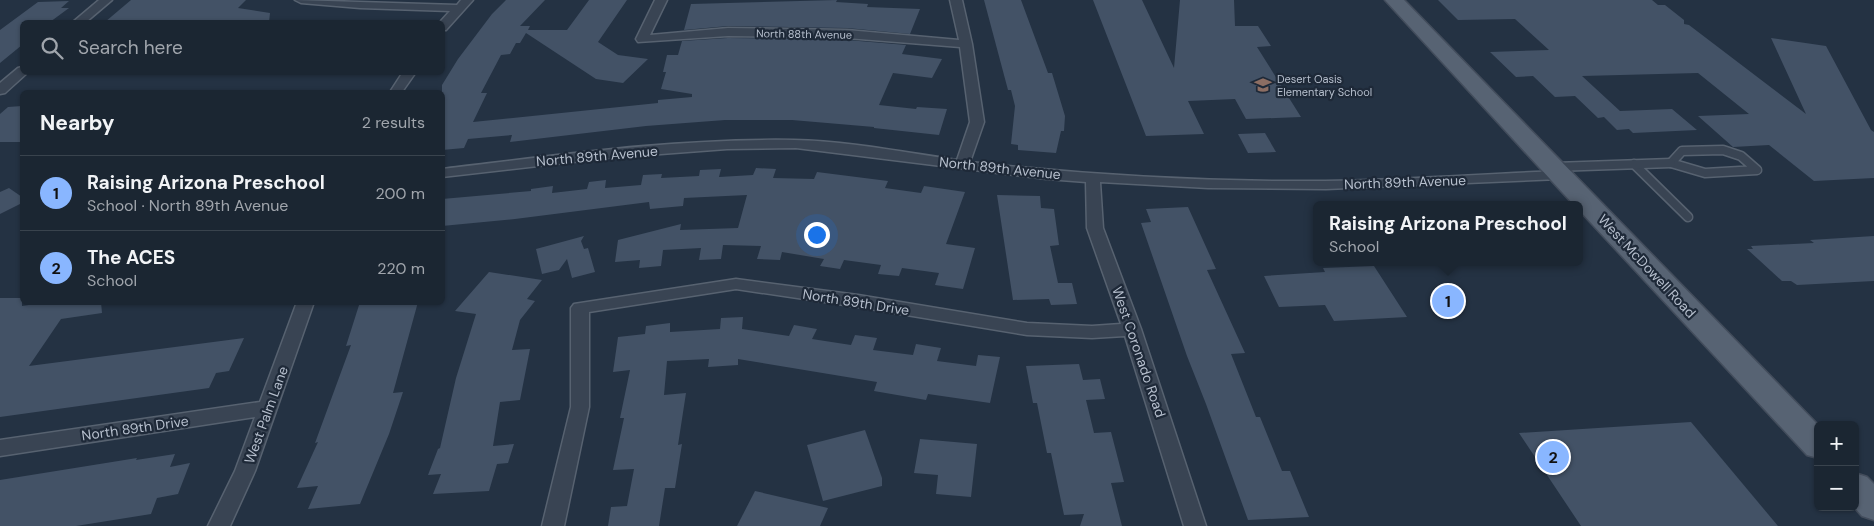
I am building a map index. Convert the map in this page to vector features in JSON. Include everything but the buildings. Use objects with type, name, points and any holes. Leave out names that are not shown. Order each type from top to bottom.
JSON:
[{"type":"main road","name":"West McDowell Road","points":[[1394,0],[1814,442]]},
{"type":"main road","points":[[1859,490],[1874,506]]},
{"type":"street","points":[[81,20],[106,0]]},
{"type":"street","points":[[301,0],[360,6],[463,4]]},
{"type":"street","name":"North 88th Avenue","points":[[661,0],[642,39],[728,32],[847,34],[966,44]]},
{"type":"street","points":[[956,0],[966,44],[977,122],[962,165]]},
{"type":"street","points":[[445,24],[463,4]]},
{"type":"street","points":[[0,90],[20,73]]},
{"type":"street","points":[[397,90],[408,75]]},
{"type":"street","name":"North 89th Avenue","points":[[445,173],[608,154],[727,145],[796,144],[1047,175],[1208,184],[1326,185],[1556,171]]},
{"type":"street","name":"West Coronado Road","points":[[1093,177],[1095,228],[1132,329],[1196,526]]},
{"type":"street","name":"North 89th Drive","points":[[553,526],[580,407],[580,308],[736,284],[858,301],[1027,329],[1092,332],[1132,329]]},
{"type":"street","name":"West Palm Lane","points":[[219,526],[245,471],[305,305]]},
{"type":"street","name":"North 89th Drive","points":[[0,448],[269,408]]},
{"type":"lane","points":[[1556,171],[1634,164],[1671,163],[1705,173],[1757,170],[1741,156],[1723,150],[1682,151],[1671,163]]},
{"type":"lane","points":[[1634,164],[1688,217]]},
{"type":"place","name":"Desert Oasis Elementary School","points":[[1263,85]]},
{"type":"place","name":"Raising Arizona Preschool","points":[[1448,301]]},
{"type":"place","name":"The ACES","points":[[1553,457]]}]
